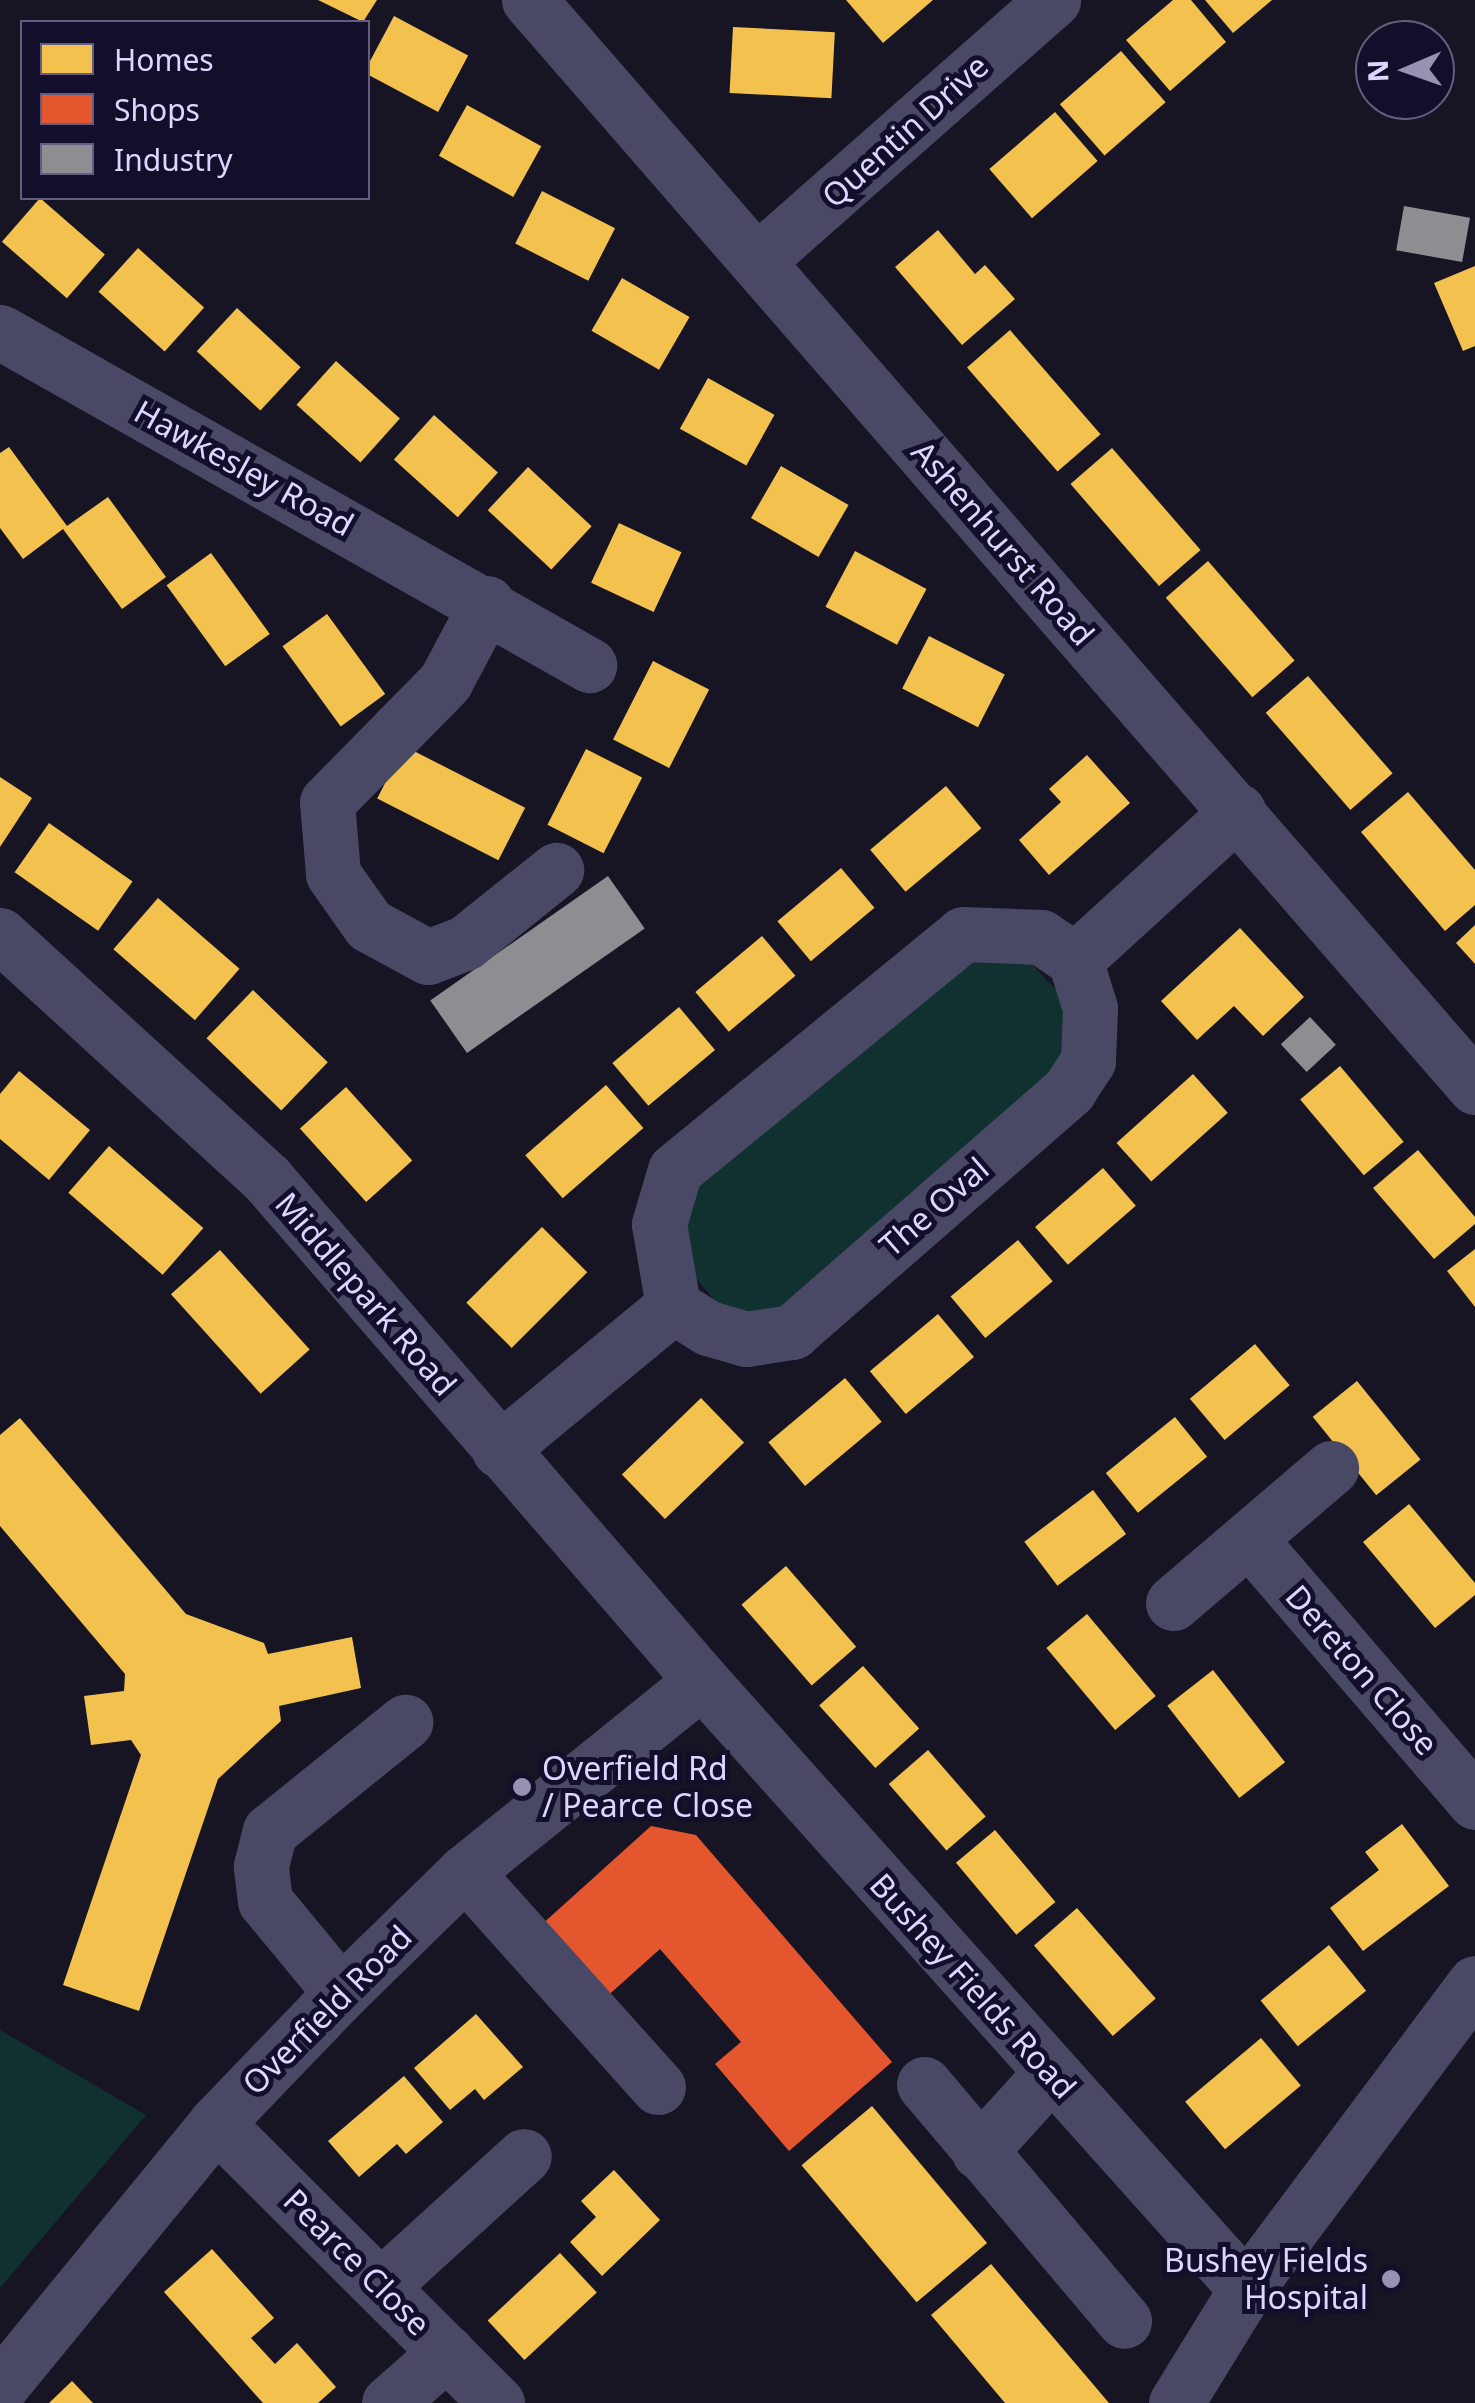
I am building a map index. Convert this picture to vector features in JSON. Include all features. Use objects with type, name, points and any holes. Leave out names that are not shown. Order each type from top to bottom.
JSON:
[{"type":"street","name":"Ashenhurst Road","points":[[529,0],[1475,1088]]},
{"type":"street","name":"Quentin Drive","points":[[758,261],[1053,0]]},
{"type":"street","name":"Hawkesley Road","points":[[0,332],[488,603],[590,665]]},
{"type":"street","points":[[488,603],[445,682],[327,802],[333,874],[369,925],[428,957],[465,943],[556,870]]},
{"type":"street","points":[[499,1450],[672,1306],[659,1224],[675,1170],[963,934],[1041,937],[1074,960],[1238,811]]},
{"type":"street","name":"Middlepark Road","points":[[2,941],[267,1178],[702,1681]]},
{"type":"street","name":"The Oval","points":[[672,1306],[746,1340],[792,1332],[1069,1090],[1088,1061],[1090,1026],[1074,960]]},
{"type":"street","points":[[1174,1602],[1331,1468]]},
{"type":"street","name":"Dereton Close","points":[[1248,1539],[1475,1802]]},
{"type":"street","name":"Overfield Road","points":[[0,2388],[216,2123],[341,1993],[465,1872],[702,1681]]},
{"type":"street","name":"Bushey Fields Road","points":[[702,1681],[1246,2289]]},
{"type":"street","points":[[341,1993],[265,1901],[261,1866],[270,1831],[405,1722]]},
{"type":"street","points":[[465,1872],[658,2088]]},
{"type":"street","points":[[1176,2403],[1246,2289],[1475,1983]]},
{"type":"street","points":[[979,2152],[1051,2073]]},
{"type":"street","points":[[924,2084],[1124,2321]]},
{"type":"street","name":"Pearce Close","points":[[216,2123],[497,2403]]},
{"type":"street","points":[[381,2286],[524,2156]]},
{"type":"street","points":[[389,2403],[447,2352]]},
{"type":"green space","points":[[972,948],[1025,957],[1062,996],[1065,1054],[1051,1076],[787,1312],[762,1317],[721,1307],[684,1265],[683,1238],[699,1178]]},
{"type":"green space","points":[[0,2030],[146,2115],[0,2288]]},
{"type":"building: Homes","points":[[318,0],[377,0],[364,20]]},
{"type":"building: Homes","points":[[846,0],[933,0],[883,43]]},
{"type":"building: Homes","points":[[1173,0],[1191,0],[1226,42],[1170,91],[1126,40]]},
{"type":"building: Homes","points":[[1205,0],[1272,0],[1233,33]]},
{"type":"building: Homes","points":[[394,16],[468,55],[438,112],[370,76],[370,61]]},
{"type":"building: Homes","points":[[733,27],[835,32],[831,98],[730,93]]},
{"type":"building: Homes","points":[[1121,51],[1166,102],[1104,155],[1060,104]]},
{"type":"building: Homes","points":[[467,105],[541,146],[513,197],[439,156]]},
{"type":"building: Homes","points":[[1055,112],[1098,161],[1032,218],[989,169]]},
{"type":"building: Homes","points":[[542,191],[615,228],[588,281],[515,244]]},
{"type":"building: Homes","points":[[38,200],[105,254],[67,298],[2,242]]},
{"type":"building: Homes","points":[[938,230],[975,274],[985,265],[1015,299],[962,345],[895,267]]},
{"type":"building: Homes","points":[[138,248],[204,308],[165,351],[99,292]]},
{"type":"building: Homes","points":[[1475,266],[1475,346],[1463,351],[1434,283]]},
{"type":"building: Homes","points":[[622,278],[690,317],[659,370],[592,331]]},
{"type":"building: Homes","points":[[237,308],[301,367],[260,410],[197,351]]},
{"type":"building: Homes","points":[[1010,330],[1101,434],[1058,472],[967,367]]},
{"type":"building: Homes","points":[[336,361],[400,419],[360,462],[297,405]]},
{"type":"building: Homes","points":[[708,378],[774,415],[746,466],[680,429]]},
{"type":"building: Homes","points":[[434,415],[498,473],[458,517],[394,460]]},
{"type":"building: Homes","points":[[9,447],[67,526],[108,497],[166,577],[122,609],[63,529],[23,559],[0,528],[0,453]]},
{"type":"building: Homes","points":[[1112,448],[1201,550],[1159,586],[1070,484]]},
{"type":"building: Homes","points":[[781,466],[849,505],[819,557],[751,518]]},
{"type":"building: Homes","points":[[528,467],[592,526],[551,569],[488,510]]},
{"type":"building: Homes","points":[[619,523],[682,552],[654,612],[591,583]]},
{"type":"building: Homes","points":[[855,551],[927,589],[897,645],[825,607]]},
{"type":"building: Homes","points":[[211,553],[270,634],[225,666],[167,585]]},
{"type":"building: Homes","points":[[1208,561],[1295,661],[1252,697],[1166,598]]},
{"type":"building: Homes","points":[[327,614],[385,694],[341,726],[283,646]]},
{"type":"building: Homes","points":[[929,636],[1005,675],[978,727],[902,689]]},
{"type":"building: Homes","points":[[653,661],[709,690],[669,768],[613,739]]},
{"type":"building: Homes","points":[[1308,676],[1393,773],[1350,810],[1266,713]]},
{"type":"building: Homes","points":[[404,746],[525,808],[498,860],[377,799]]},
{"type":"building: Homes","points":[[586,749],[642,778],[604,853],[547,825]]},
{"type":"building: Homes","points":[[1087,755],[1130,803],[1049,875],[1019,840],[1061,802],[1049,789]]},
{"type":"building: Homes","points":[[0,777],[32,798],[0,847]]},
{"type":"building: Homes","points":[[946,786],[981,828],[906,892],[870,850]]},
{"type":"building: Homes","points":[[1408,792],[1475,870],[1475,905],[1445,931],[1361,832]]},
{"type":"building: Homes","points":[[49,823],[133,882],[98,931],[15,872]]},
{"type":"building: Homes","points":[[841,868],[874,908],[811,961],[777,921]]},
{"type":"building: Homes","points":[[158,898],[240,969],[195,1020],[113,949]]},
{"type":"building: Homes","points":[[1475,925],[1475,964],[1456,943]]},
{"type":"building: Homes","points":[[1240,928],[1304,997],[1263,1036],[1234,1006],[1197,1040],[1161,1001]]},
{"type":"building: Homes","points":[[762,936],[795,976],[729,1032],[695,992]]},
{"type":"building: Homes","points":[[253,990],[328,1062],[281,1110],[206,1038]]},
{"type":"building: Homes","points":[[679,1007],[715,1050],[648,1106],[612,1063]]},
{"type":"building: Homes","points":[[1340,1066],[1404,1142],[1364,1175],[1300,1099]]},
{"type":"building: Homes","points":[[19,1071],[90,1130],[49,1180],[0,1139],[0,1094]]},
{"type":"building: Homes","points":[[1193,1074],[1228,1113],[1151,1182],[1116,1143]]},
{"type":"building: Homes","points":[[606,1085],[643,1128],[563,1198],[525,1155]]},
{"type":"building: Homes","points":[[346,1087],[412,1161],[366,1202],[300,1128]]},
{"type":"building: Homes","points":[[109,1146],[203,1228],[163,1275],[68,1193]]},
{"type":"building: Homes","points":[[1418,1150],[1475,1217],[1475,1224],[1434,1259],[1373,1188]]},
{"type":"building: Homes","points":[[1103,1168],[1136,1206],[1068,1265],[1035,1227]]},
{"type":"building: Homes","points":[[542,1227],[587,1272],[512,1348],[466,1303]]},
{"type":"building: Homes","points":[[1018,1240],[1053,1281],[985,1338],[951,1297]]},
{"type":"building: Homes","points":[[1475,1249],[1475,1307],[1447,1271]]},
{"type":"building: Homes","points":[[220,1250],[310,1350],[261,1394],[171,1294]]},
{"type":"building: Homes","points":[[938,1314],[974,1357],[906,1414],[870,1371]]},
{"type":"building: Homes","points":[[1255,1344],[1290,1385],[1225,1440],[1190,1399]]},
{"type":"building: Homes","points":[[845,1378],[882,1422],[805,1486],[768,1442]]},
{"type":"building: Homes","points":[[1357,1381],[1421,1459],[1376,1495],[1313,1417]]},
{"type":"building: Homes","points":[[701,1398],[744,1443],[665,1519],[622,1474]]},
{"type":"building: Homes","points":[[1175,1417],[1207,1457],[1138,1513],[1106,1473]]},
{"type":"building: Homes","points":[[20,1418],[186,1614],[264,1643],[268,1654],[352,1637],[361,1688],[279,1706],[281,1721],[218,1779],[139,2011],[63,1985],[141,1755],[131,1740],[91,1745],[84,1696],[124,1691],[125,1674],[0,1526],[0,1435]]},
{"type":"building: Homes","points":[[1093,1490],[1126,1534],[1057,1586],[1024,1542]]},
{"type":"building: Homes","points":[[1409,1504],[1475,1583],[1475,1595],[1435,1628],[1363,1542]]},
{"type":"building: Homes","points":[[786,1566],[856,1647],[812,1685],[741,1605]]},
{"type":"building: Homes","points":[[1087,1614],[1156,1696],[1115,1730],[1046,1648]]},
{"type":"building: Homes","points":[[863,1666],[919,1728],[875,1768],[819,1705]]},
{"type":"building: Homes","points":[[1213,1670],[1285,1762],[1239,1798],[1167,1706]]},
{"type":"building: Homes","points":[[928,1750],[986,1816],[946,1851],[889,1784]]},
{"type":"building: Homes","points":[[1402,1824],[1449,1886],[1363,1951],[1330,1908],[1379,1870],[1365,1852]]},
{"type":"building: Homes","points":[[995,1830],[1055,1902],[1016,1935],[956,1863]]},
{"type":"building: Homes","points":[[1077,1908],[1156,1999],[1113,2036],[1034,1945]]},
{"type":"building: Homes","points":[[1329,1945],[1366,1991],[1298,2046],[1261,2000]]},
{"type":"building: Homes","points":[[476,2014],[523,2067],[484,2100],[475,2089],[450,2110],[414,2068]]},
{"type":"building: Homes","points":[[1261,2038],[1301,2085],[1225,2149],[1185,2102]]},
{"type":"building: Homes","points":[[404,2076],[443,2122],[406,2154],[397,2144],[359,2177],[328,2141]]},
{"type":"building: Homes","points":[[872,2106],[987,2243],[917,2302],[802,2165]]},
{"type":"building: Homes","points":[[614,2170],[660,2220],[602,2276],[570,2242],[596,2217],[581,2201]]},
{"type":"building: Homes","points":[[212,2249],[274,2318],[251,2338],[275,2364],[297,2343],[336,2387],[318,2403],[263,2403],[164,2292]]},
{"type":"building: Homes","points":[[560,2253],[597,2292],[524,2360],[488,2321]]},
{"type":"building: Homes","points":[[991,2264],[1109,2403],[1005,2403],[931,2315]]},
{"type":"building: Homes","points":[[72,2381],[93,2403],[49,2403]]},
{"type":"building: Shops","points":[[651,1826],[696,1835],[892,2062],[789,2151],[715,2064],[741,2042],[660,1949],[603,2000],[539,1927]]},
{"type":"building: Industry","points":[[1404,206],[1470,218],[1462,262],[1396,250]]},
{"type":"building: Industry","points":[[608,876],[645,928],[467,1053],[430,1000]]},
{"type":"building: Industry","points":[[1310,1017],[1336,1045],[1307,1072],[1281,1044]]},
{"type":"place","name":"Overfield Rd / Pearce Close","points":[[522,1787]]},
{"type":"place","name":"Bushey Fields Hospital","points":[[1391,2279]]}]
